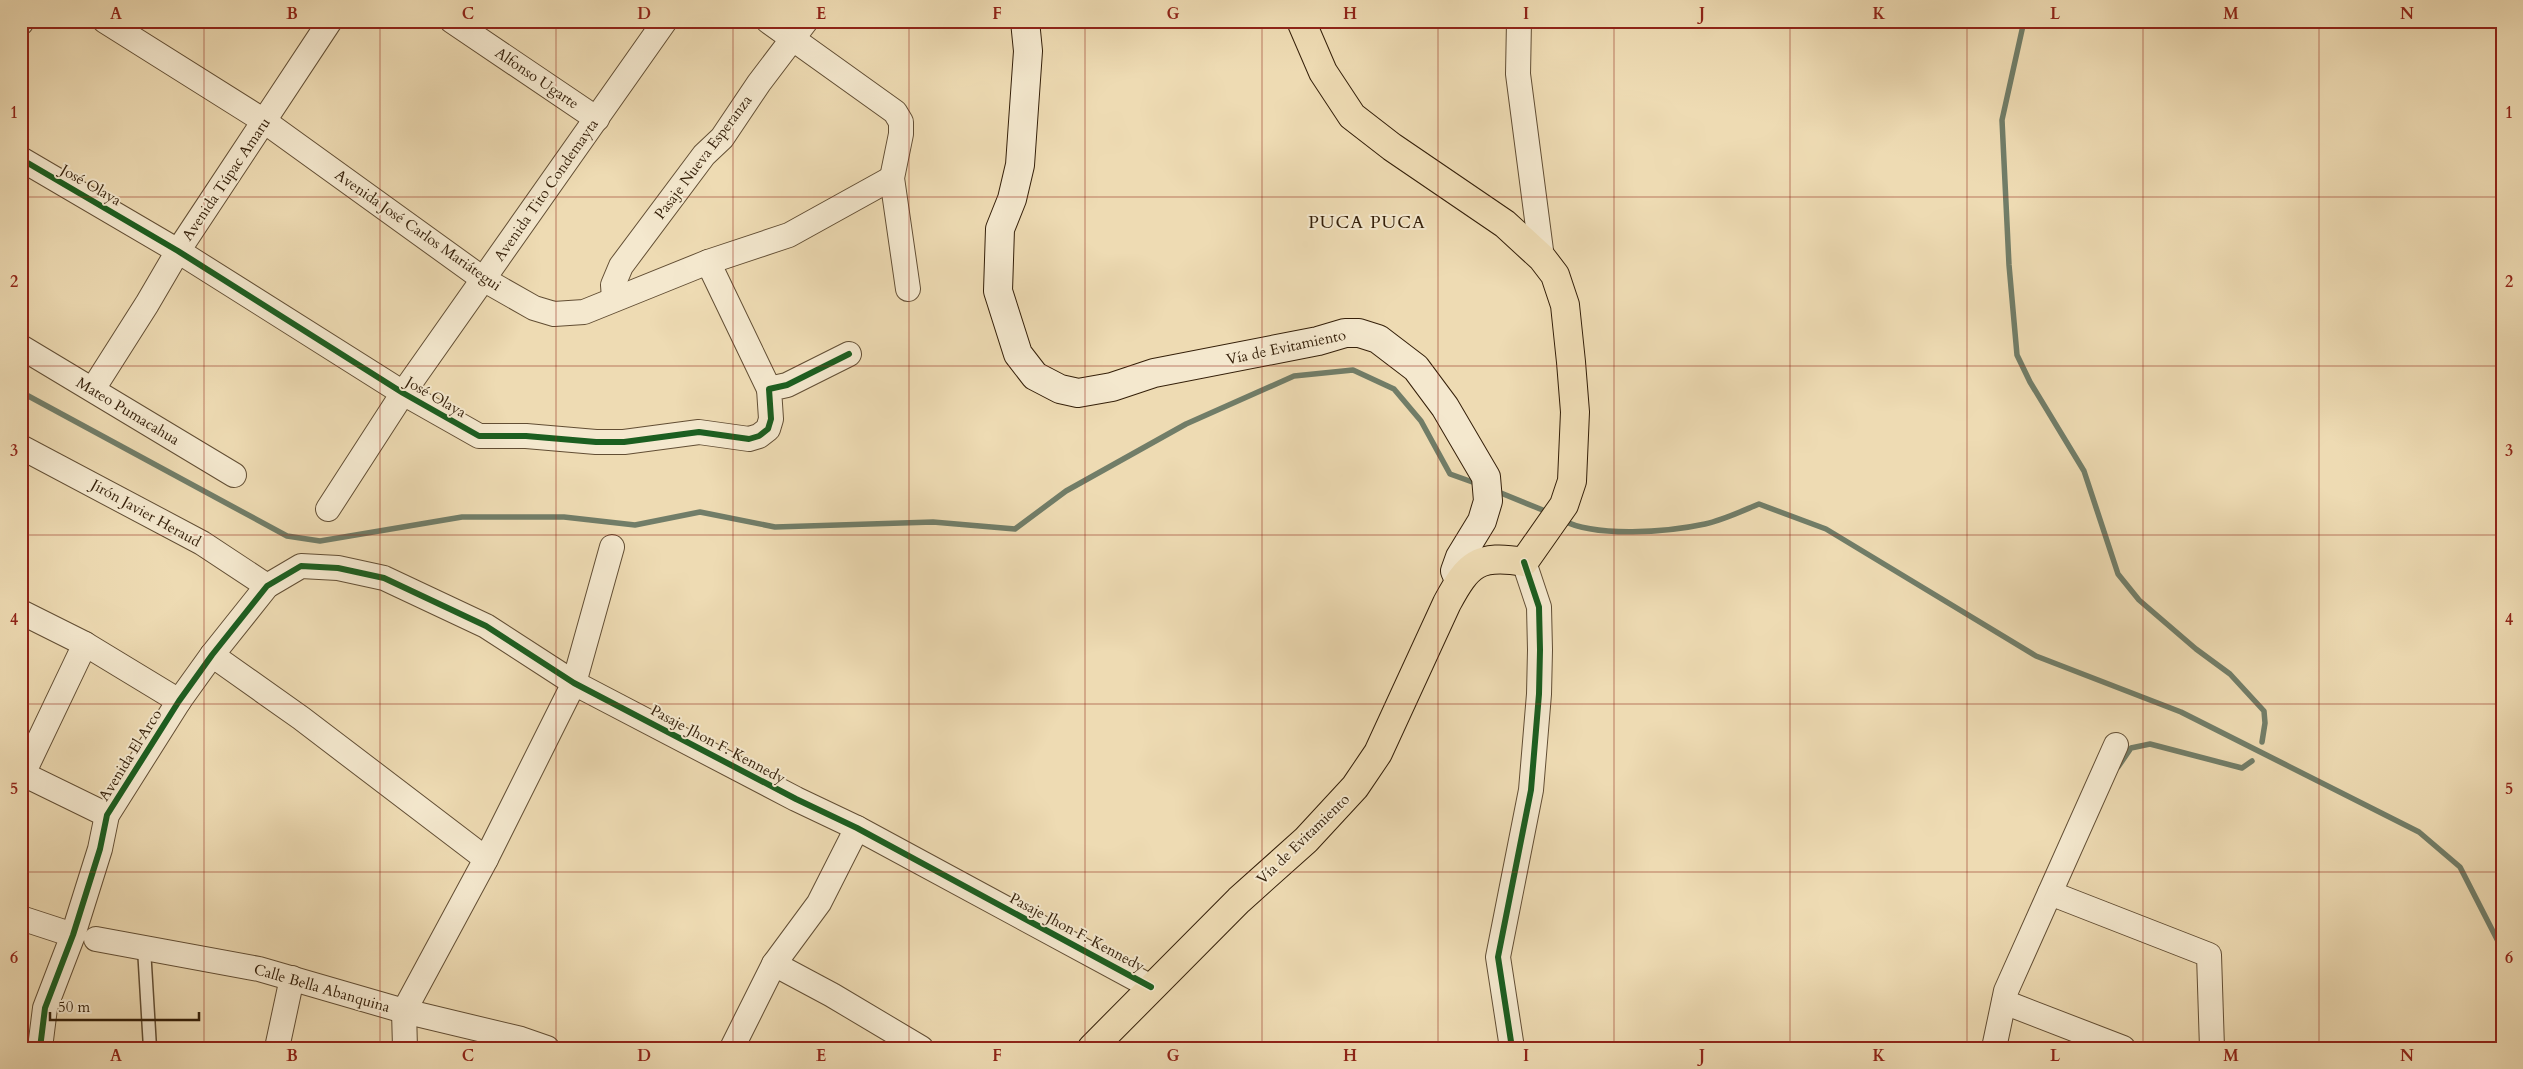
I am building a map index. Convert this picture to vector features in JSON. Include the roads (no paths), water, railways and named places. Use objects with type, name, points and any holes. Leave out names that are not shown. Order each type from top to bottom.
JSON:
[{"type":"main road","name":"Vía de Evitamiento","points":[[1024,21],[1028,51],[1020,165],[1012,199],[1000,229],[998,291],[1018,354],[1035,376],[1060,389],[1078,393],[1112,387],[1154,373],[1318,341],[1345,333],[1359,333],[1378,339],[1416,368],[1445,407],[1487,489],[1482,521],[1460,557],[1455,571],[1459,580],[1446,603],[1378,753],[1359,782],[1306,840],[1239,900],[1151,987],[1100,1046]]},
{"type":"main road","points":[[1301,21],[1323,72],[1352,116],[1392,147],[1505,224],[1542,258],[1555,275],[1565,305],[1572,362],[1575,412],[1572,481],[1564,505],[1524,562],[1497,558],[1484,561],[1471,567],[1459,580]]},
{"type":"street","name":"Avenida José Carlos Mariátegui","points":[[105,21],[264,121],[483,279],[534,308],[554,314],[584,312],[614,298],[708,262],[789,235],[892,178]]},
{"type":"street","name":"Avenida Túpac Amaru","points":[[93,389],[178,251],[330,21]]},
{"type":"street","name":"Alfonso Ugarte","points":[[452,21],[597,119]]},
{"type":"street","name":"Avenida Tito Condemayta","points":[[328,509],[403,393],[665,21]]},
{"type":"street","points":[[768,21],[799,30],[895,112],[901,122],[901,134],[892,178],[908,289]]},
{"type":"street","points":[[1519,21],[1518,74],[1542,258]]},
{"type":"street","name":"Pasaje Nueva Esperanza","points":[[614,298],[613,285],[621,266],[704,155],[722,138],[799,30]]},
{"type":"street","name":"José Olaya","points":[[21,159],[178,251],[403,393],[479,436],[526,436],[596,442],[624,442],[699,432],[749,439],[759,436],[768,429],[771,419],[769,389]]},
{"type":"street","points":[[708,262],[769,389],[787,385],[849,354]]},
{"type":"street","name":"Mateo Pumacahua","points":[[21,347],[234,475]]},
{"type":"street","name":"Jirón Javier Heraud","points":[[21,447],[202,543],[267,586]]},
{"type":"street","points":[[405,1048],[404,1011],[486,859],[574,683],[612,547]]},
{"type":"street","points":[[1512,1048],[1498,957],[1531,790],[1540,676],[1539,607],[1524,562]]},
{"type":"street","name":"Pasaje Jhon F. Kennedy","points":[[267,586],[301,566],[338,568],[384,578],[486,626],[574,683],[796,799],[857,828],[1151,987]]},
{"type":"street","name":"Avenida El Arco","points":[[40,1048],[45,1008],[85,937],[107,815],[179,701],[212,655],[267,586]]},
{"type":"street","points":[[21,612],[85,644],[179,701]]},
{"type":"street","points":[[85,644],[22,773],[107,815]]},
{"type":"street","points":[[212,655],[302,718],[486,859]]},
{"type":"street","points":[[1994,1048],[2006,991],[2116,745]]},
{"type":"street","points":[[732,1048],[774,964],[819,903],[857,828]]},
{"type":"street","points":[[2050,893],[2209,955],[2212,1048]]},
{"type":"street","name":"Calle Bella Abanquina","points":[[21,918],[85,937],[259,969],[522,1044],[546,1048]]},
{"type":"street","points":[[774,964],[832,995],[922,1048]]},
{"type":"street","points":[[278,1048],[292,978]]},
{"type":"street","points":[[2004,1002],[2071,1037],[2123,1048]]},
{"type":"lane","points":[[144,948],[150,1048]]},
{"type":"waterway","points":[[2024,21],[2002,120],[2009,265],[2017,355],[2030,382],[2084,471],[2118,574],[2139,600],[2196,649],[2230,674],[2264,711],[2265,723],[2262,742]]},
{"type":"waterway","points":[[21,392],[287,536],[320,541],[462,517],[564,517],[635,525],[700,512],[775,527],[933,522],[1015,529],[1066,491],[1186,424],[1294,376],[1353,370],[1394,389],[1421,421],[1450,474],[1478,484]]},
{"type":"waterway","points":[[1496,491],[1550,513]]},
{"type":"waterway","points":[[1562,520],[1576,526],[1593,529],[1632,532],[1652,531],[1690,527],[1712,522],[1759,504],[1826,529],[2036,656],[2181,712],[2419,832],[2460,867],[2502,949]]},
{"type":"waterway","points":[[2118,767],[2131,748],[2150,744],[2242,768],[2252,761]]},
{"type":"district","name":"PUCA PUCA","points":[[1367,222]]}]
